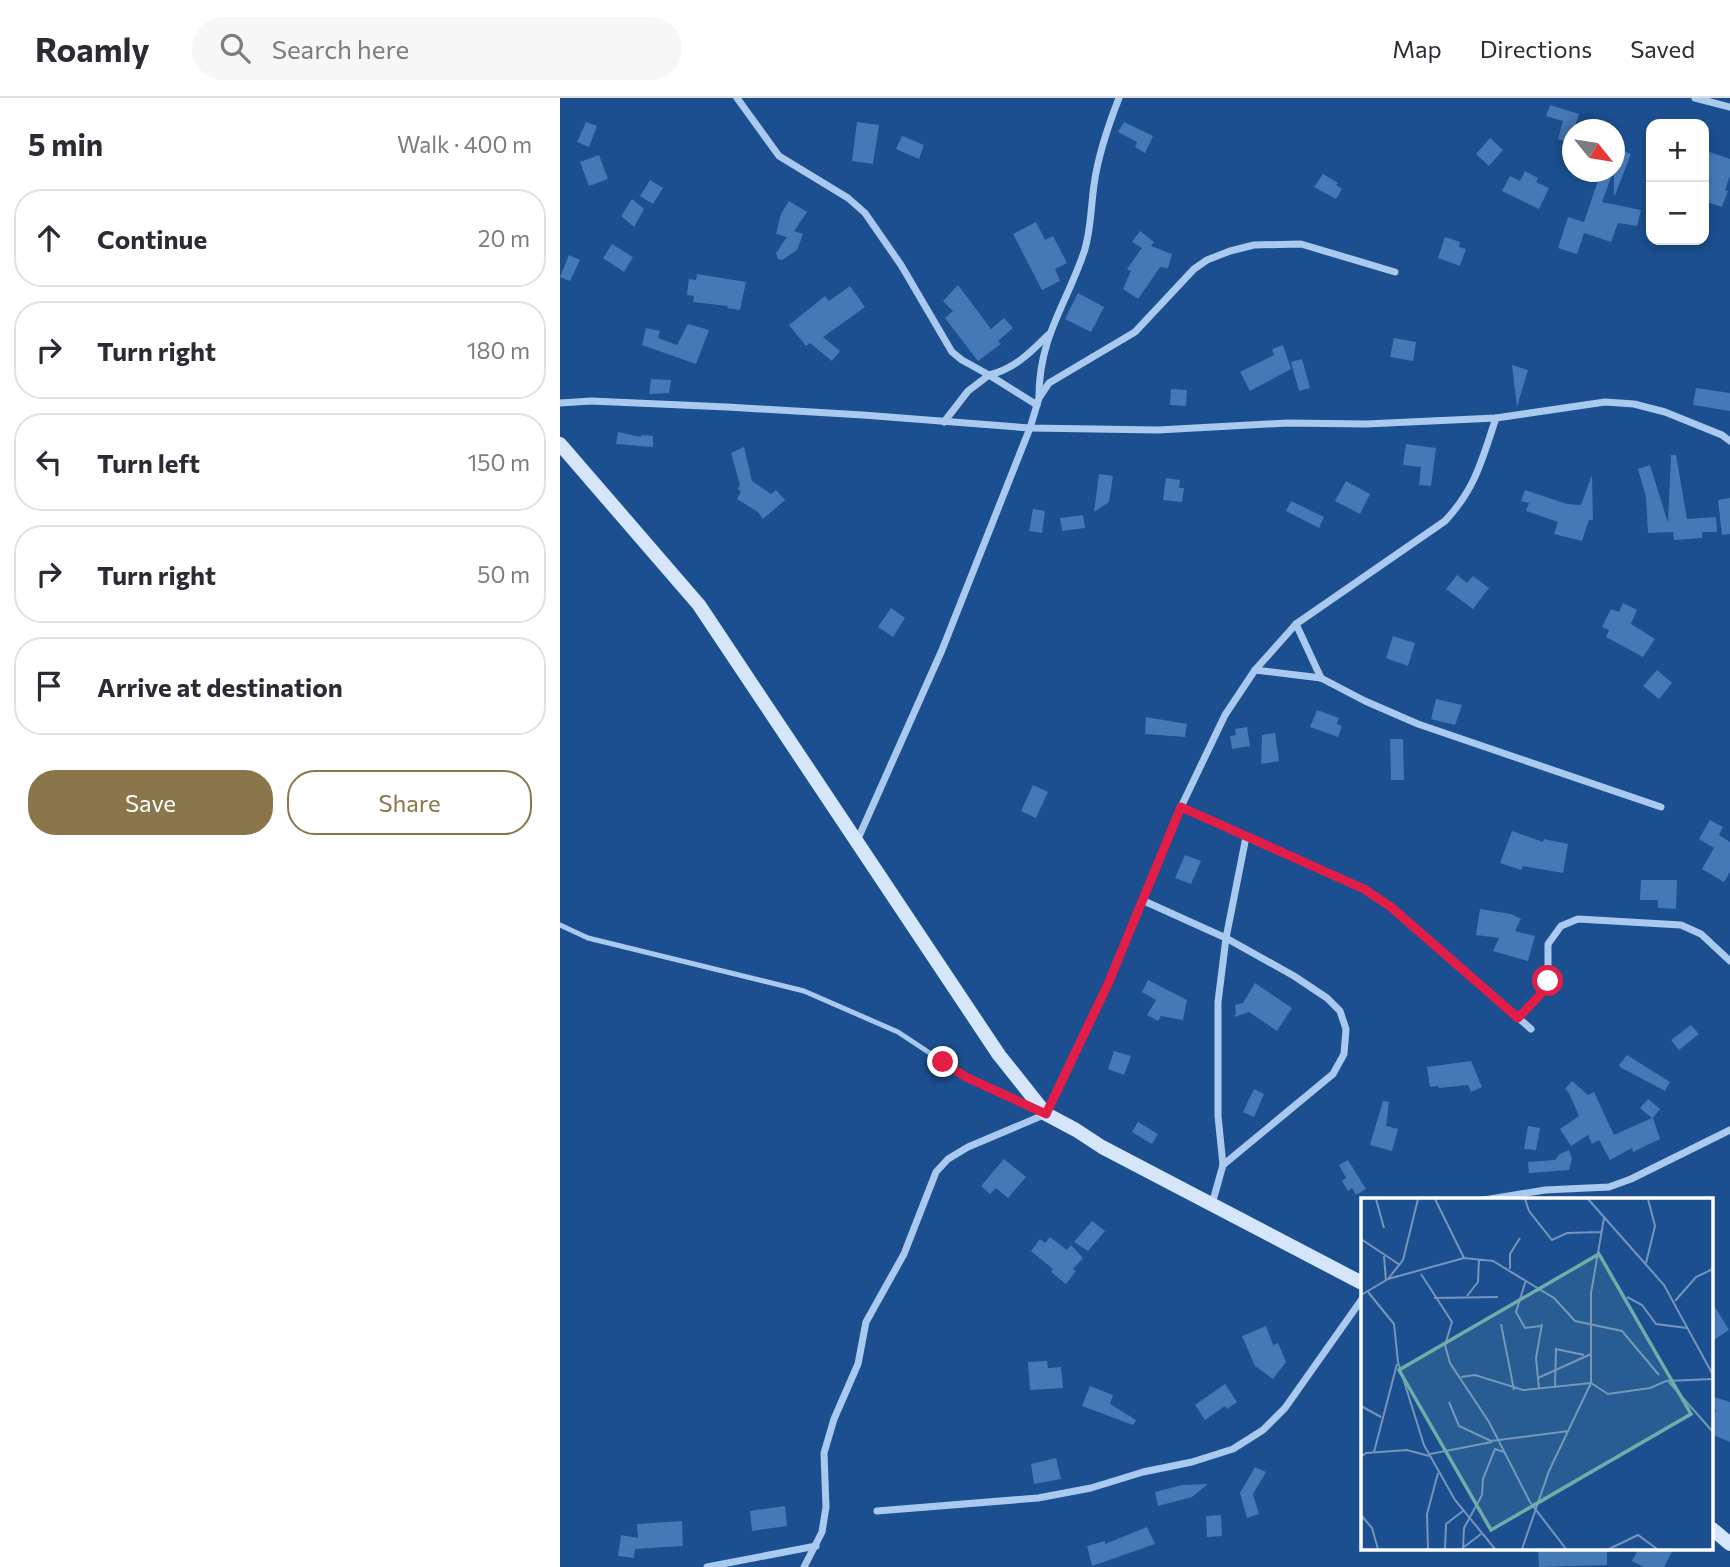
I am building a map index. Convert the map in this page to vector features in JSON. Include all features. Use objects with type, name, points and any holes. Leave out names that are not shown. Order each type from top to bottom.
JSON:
[{"type":"street","points":[[737,98],[779,156],[848,198],[864,213],[906,274],[952,352],[1038,402]]},
{"type":"street","points":[[1038,402],[1039,379],[1048,335],[1084,250],[1105,132],[1119,98]]},
{"type":"street","points":[[1695,98],[1730,107]]},
{"type":"street","points":[[858,841],[942,650],[1038,402],[1049,383],[1135,332],[1194,269],[1207,260],[1230,251],[1254,246],[1301,244],[1395,272]]},
{"type":"street","points":[[944,422],[968,391],[989,375],[1015,365],[1048,335]]},
{"type":"street","points":[[560,403],[591,401],[727,407],[1030,428],[1158,430],[1288,423],[1366,424],[1496,418],[1605,402],[1634,404],[1665,412],[1722,435],[1730,441]]},
{"type":"street","points":[[804,1567],[822,1532],[826,1507],[824,1453],[834,1419],[858,1364],[866,1322],[904,1254],[936,1172],[948,1158],[968,1147],[1046,1114],[1108,984],[1181,807],[1225,715],[1255,670],[1296,624],[1445,521],[1463,503],[1472,487],[1496,418]]},
{"type":"street","points":[[560,444],[699,605],[999,1055],[1046,1114],[1102,1147],[1361,1282]]},
{"type":"street","points":[[1296,624],[1321,678]]},
{"type":"street","points":[[1255,670],[1321,678],[1418,724],[1661,807]]},
{"type":"street","points":[[1181,807],[1364,889],[1391,907],[1531,1029]]},
{"type":"street","points":[[1212,1204],[1223,1165],[1218,1116],[1218,1002],[1246,837]]},
{"type":"street","points":[[1144,901],[1227,938],[1294,976],[1326,998],[1339,1011],[1346,1029],[1344,1054],[1333,1074],[1223,1165]]},
{"type":"street","points":[[1518,1018],[1539,996],[1548,981],[1548,944],[1561,926],[1578,919],[1681,925],[1701,934],[1730,961]]},
{"type":"street","points":[[1491,1198],[1545,1190],[1609,1187],[1631,1180],[1730,1130]]},
{"type":"street","points":[[877,1511],[1038,1499],[1091,1488],[1233,1449],[1263,1430],[1285,1408],[1361,1302]]},
{"type":"street","points":[[1712,1529],[1730,1544]]},
{"type":"street","points":[[707,1567],[816,1546]]},
{"type":"lane","points":[[560,925],[588,938],[804,991],[898,1032],[966,1077],[1046,1114]]},
{"type":"building","points":[[1550,105],[1579,114],[1577,119],[1562,121],[1546,116]]},
{"type":"building","points":[[586,122],[597,126],[589,147],[577,142]]},
{"type":"building","points":[[857,122],[879,125],[873,164],[852,161]]},
{"type":"building","points":[[1124,122],[1153,136],[1145,153],[1135,147],[1137,142],[1118,132]]},
{"type":"building","points":[[1562,125],[1562,140],[1558,139]]},
{"type":"building","points":[[902,136],[924,145],[919,159],[896,149]]},
{"type":"building","points":[[1490,138],[1503,150],[1489,166],[1476,154]]},
{"type":"building","points":[[1625,152],[1631,154],[1625,169]]},
{"type":"building","points":[[1709,152],[1730,159],[1730,176],[1725,190],[1728,191],[1722,207],[1709,203]]},
{"type":"building","points":[[599,155],[608,179],[589,186],[580,162]]},
{"type":"building","points":[[1525,171],[1538,178],[1536,182],[1549,188],[1539,209],[1502,191],[1510,176],[1520,181]]},
{"type":"building","points":[[1323,174],[1338,183],[1336,185],[1342,189],[1336,199],[1314,187]]},
{"type":"building","points":[[650,180],[663,188],[653,204],[640,196]]},
{"type":"building","points":[[1598,182],[1609,182],[1602,202],[1641,210],[1637,226],[1618,223],[1611,242],[1584,233],[1577,254],[1558,248],[1568,217],[1584,222]]},
{"type":"building","points":[[1614,182],[1620,182],[1615,195]]},
{"type":"building","points":[[632,199],[644,209],[634,227],[621,216]]},
{"type":"building","points":[[789,201],[807,212],[794,231],[803,234],[797,250],[782,260],[778,259],[776,253],[787,237],[776,234],[781,214]]},
{"type":"building","points":[[1036,222],[1045,240],[1053,236],[1067,263],[1055,269],[1060,281],[1042,290],[1013,234]]},
{"type":"building","points":[[1140,231],[1154,242],[1151,246],[1172,254],[1168,268],[1160,267],[1138,299],[1123,289],[1131,271],[1127,269],[1142,248],[1132,242]]},
{"type":"building","points":[[1445,237],[1460,242],[1459,247],[1466,249],[1460,266],[1438,258]]},
{"type":"building","points":[[612,244],[633,257],[624,272],[603,258]]},
{"type":"building","points":[[569,255],[580,260],[570,281],[560,277]]},
{"type":"building","points":[[697,274],[746,282],[740,310],[693,302],[694,296],[687,295],[689,279],[696,280]]},
{"type":"building","points":[[958,285],[991,329],[1004,318],[1013,328],[998,341],[1001,344],[978,361],[945,318],[953,311],[943,301]]},
{"type":"building","points":[[850,286],[865,307],[823,337],[840,351],[832,361],[810,343],[806,346],[789,325],[825,296],[829,301]]},
{"type":"building","points":[[1078,293],[1104,307],[1091,332],[1065,319]]},
{"type":"building","points":[[688,324],[709,330],[696,364],[642,345],[646,328],[660,331],[658,338],[677,345]]},
{"type":"building","points":[[1394,338],[1416,342],[1413,361],[1390,357]]},
{"type":"building","points":[[1283,345],[1291,369],[1250,391],[1240,372],[1274,355],[1272,349]]},
{"type":"building","points":[[1302,359],[1310,388],[1299,391],[1291,362]]},
{"type":"building","points":[[1512,365],[1528,370],[1517,407]]},
{"type":"building","points":[[651,379],[671,380],[669,393],[649,394]]},
{"type":"building","points":[[1696,388],[1730,393],[1730,411],[1693,405]]},
{"type":"building","points":[[1171,389],[1187,390],[1186,406],[1170,405]]},
{"type":"building","points":[[618,432],[641,437],[653,436],[653,447],[616,444]]},
{"type":"building","points":[[1406,444],[1436,448],[1431,486],[1419,485],[1421,467],[1403,465]]},
{"type":"building","points":[[744,447],[752,481],[771,494],[776,490],[785,500],[763,519],[758,512],[737,499],[741,492],[738,489],[740,485],[731,453]]},
{"type":"building","points":[[1671,455],[1676,455],[1687,519],[1716,517],[1717,532],[1702,532],[1702,538],[1674,540],[1673,532],[1648,533],[1646,497],[1638,469],[1650,465],[1668,523]]},
{"type":"building","points":[[1099,474],[1113,476],[1109,502],[1094,512]]},
{"type":"building","points":[[1592,475],[1593,520],[1589,520],[1582,541],[1554,534],[1558,522],[1526,511],[1529,503],[1521,501],[1525,490],[1567,504],[1581,505]]},
{"type":"building","points":[[1166,478],[1180,480],[1179,488],[1184,488],[1182,502],[1163,500]]},
{"type":"building","points":[[1346,481],[1370,494],[1360,514],[1335,501]]},
{"type":"building","points":[[1730,498],[1730,534],[1722,535],[1718,500]]},
{"type":"building","points":[[1291,501],[1324,517],[1319,528],[1286,511]]},
{"type":"building","points":[[1033,509],[1045,511],[1042,533],[1029,531]]},
{"type":"building","points":[[1083,515],[1085,528],[1062,531],[1060,518]]},
{"type":"building","points":[[1457,575],[1467,583],[1473,576],[1489,588],[1473,609],[1446,589]]},
{"type":"building","points":[[1623,603],[1637,610],[1631,624],[1655,639],[1643,657],[1606,637],[1609,630],[1602,627],[1611,609],[1619,612]]},
{"type":"building","points":[[891,608],[905,618],[893,637],[878,627]]},
{"type":"building","points":[[1393,636],[1415,643],[1408,666],[1386,658]]},
{"type":"building","points":[[1657,670],[1672,683],[1659,699],[1643,686]]},
{"type":"building","points":[[1436,699],[1462,705],[1455,725],[1431,719]]},
{"type":"building","points":[[1317,710],[1339,718],[1337,724],[1342,726],[1338,737],[1310,727]]},
{"type":"building","points":[[1146,717],[1187,724],[1185,737],[1145,734]]},
{"type":"building","points":[[1247,727],[1250,746],[1232,749],[1230,736],[1236,735],[1235,729]]},
{"type":"building","points":[[1275,733],[1279,761],[1261,764],[1262,735]]},
{"type":"building","points":[[1390,739],[1403,739],[1404,780],[1391,780]]},
{"type":"building","points":[[1033,785],[1048,792],[1036,818],[1021,811]]},
{"type":"building","points":[[1710,820],[1723,827],[1719,835],[1730,842],[1730,872],[1724,882],[1702,869],[1714,848],[1699,839]]},
{"type":"building","points":[[1512,831],[1543,842],[1544,839],[1568,844],[1563,873],[1523,866],[1521,870],[1500,863]]},
{"type":"building","points":[[1185,855],[1201,861],[1191,884],[1175,878]]},
{"type":"building","points":[[1641,880],[1677,880],[1676,909],[1658,908],[1658,900],[1640,900]]},
{"type":"building","points":[[1480,909],[1511,914],[1521,919],[1515,931],[1535,936],[1528,961],[1493,951],[1499,938],[1476,935]]},
{"type":"building","points":[[1148,980],[1187,1000],[1183,1020],[1161,1016],[1158,1021],[1147,1015],[1156,1000],[1142,992]]},
{"type":"building","points":[[1255,983],[1292,1008],[1277,1031],[1249,1012],[1234,1017],[1235,1005],[1243,1003]]},
{"type":"building","points":[[1691,1025],[1699,1034],[1679,1050],[1671,1040]]},
{"type":"building","points":[[1114,1051],[1131,1056],[1124,1075],[1108,1069]]},
{"type":"building","points":[[1627,1055],[1670,1082],[1665,1091],[1620,1067]]},
{"type":"building","points":[[1471,1061],[1482,1087],[1471,1092],[1468,1085],[1430,1087],[1427,1067]]},
{"type":"building","points":[[1572,1081],[1588,1095],[1594,1092],[1614,1135],[1652,1118],[1640,1108],[1648,1099],[1660,1109],[1653,1118],[1660,1139],[1633,1152],[1632,1148],[1610,1160],[1599,1140],[1592,1144],[1588,1135],[1571,1146],[1560,1129],[1579,1116],[1565,1089]]},
{"type":"building","points":[[1254,1089],[1264,1094],[1254,1117],[1243,1112]]},
{"type":"building","points":[[1383,1101],[1389,1102],[1386,1126],[1398,1129],[1392,1151],[1370,1145]]},
{"type":"building","points":[[1138,1122],[1158,1134],[1152,1144],[1132,1132]]},
{"type":"building","points":[[1528,1126],[1540,1128],[1536,1150],[1524,1149]]},
{"type":"building","points":[[1569,1150],[1572,1159],[1569,1170],[1529,1173],[1528,1162],[1555,1160]]},
{"type":"building","points":[[1004,1159],[1026,1177],[1008,1198],[996,1188],[990,1194],[981,1186]]},
{"type":"building","points":[[1348,1160],[1366,1189],[1356,1195],[1352,1188],[1348,1191],[1342,1181],[1346,1178],[1339,1165]]},
{"type":"building","points":[[1092,1221],[1105,1231],[1088,1251],[1074,1242]]},
{"type":"building","points":[[1050,1237],[1067,1250],[1071,1245],[1083,1258],[1073,1269],[1076,1271],[1066,1284],[1031,1251],[1040,1239],[1045,1243]]},
{"type":"building","points":[[1712,1302],[1729,1330],[1712,1341]]},
{"type":"building","points":[[1266,1326],[1273,1345],[1278,1343],[1286,1362],[1273,1379],[1255,1366],[1242,1336]]},
{"type":"building","points":[[1047,1361],[1048,1368],[1061,1367],[1063,1388],[1030,1390],[1028,1362]]},
{"type":"building","points":[[1225,1384],[1237,1402],[1227,1409],[1225,1406],[1205,1420],[1195,1405]]},
{"type":"building","points":[[1090,1386],[1113,1395],[1110,1404],[1136,1420],[1133,1425],[1082,1406]]},
{"type":"building","points":[[1712,1396],[1730,1402],[1730,1442],[1712,1434],[1712,1421],[1716,1410],[1712,1408]]},
{"type":"building","points":[[1056,1458],[1061,1479],[1034,1484],[1031,1464]]},
{"type":"building","points":[[1255,1467],[1266,1472],[1253,1494],[1259,1514],[1247,1518],[1240,1493]]},
{"type":"building","points":[[1208,1484],[1192,1497],[1158,1506],[1155,1492],[1182,1485]]},
{"type":"building","points":[[785,1506],[787,1526],[752,1531],[750,1511]]},
{"type":"building","points":[[1221,1515],[1222,1536],[1207,1537],[1206,1516]]},
{"type":"building","points":[[682,1521],[683,1546],[635,1549],[634,1558],[618,1556],[621,1535],[638,1538],[637,1524]]},
{"type":"building","points":[[1147,1527],[1155,1544],[1092,1566],[1087,1546],[1105,1541],[1105,1544]]},
{"type":"building","points":[[1607,1550],[1607,1565],[1539,1567],[1538,1551]]},
{"type":"building","points":[[1638,1550],[1673,1550],[1664,1567],[1644,1567],[1632,1561]]},
{"type":"route","points":[[943,1062],[966,1077],[1046,1114],[1108,984],[1181,807],[1364,889],[1391,907],[1518,1018],[1539,996],[1548,981]]}]
